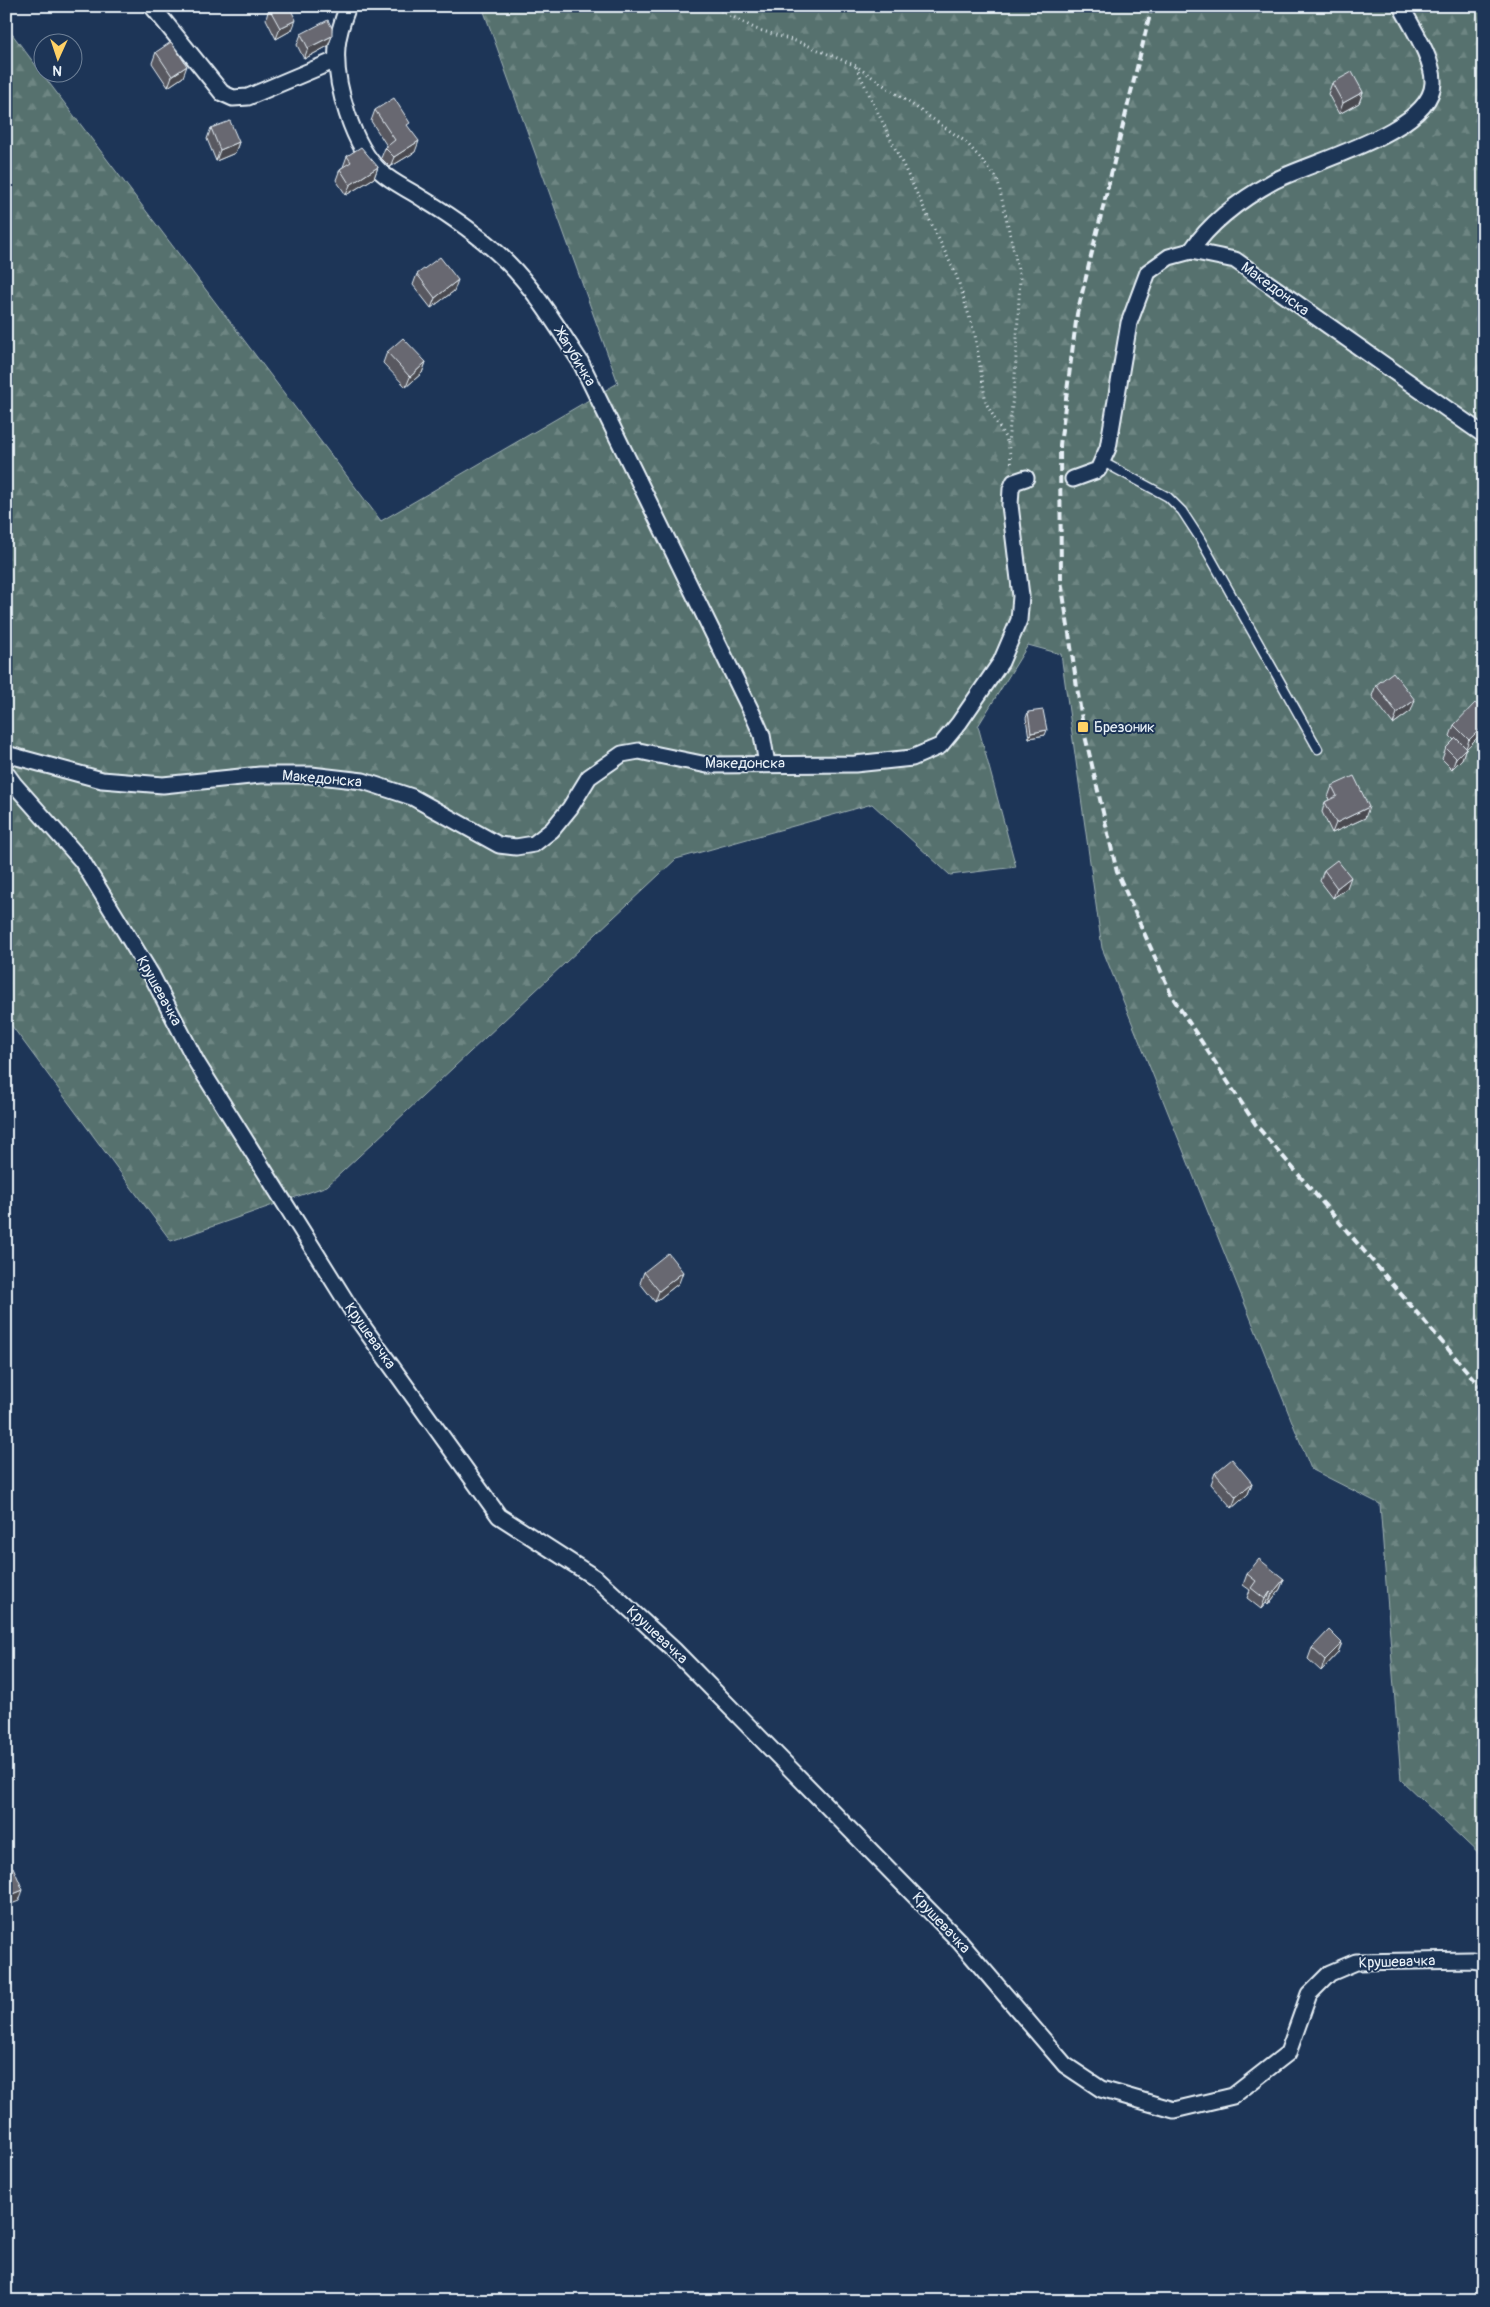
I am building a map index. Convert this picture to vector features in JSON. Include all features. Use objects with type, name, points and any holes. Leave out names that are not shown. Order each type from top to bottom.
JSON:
[{"type":"street","points":[[152,6],[222,93],[233,98],[248,97],[336,60]]},
{"type":"street","name":"Жагубичка","points":[[348,6],[337,44],[336,60],[338,79],[348,120],[369,157],[381,172],[464,224],[508,263],[548,313],[580,361],[754,717],[762,735],[767,764]]},
{"type":"street","points":[[1191,251],[1200,238],[1240,202],[1276,180],[1396,128],[1421,109],[1430,97],[1433,83],[1431,65],[1401,6]]},
{"type":"street","name":"Македонска","points":[[1103,462],[1108,448],[1129,323],[1148,272],[1169,257],[1191,251],[1235,260],[1484,435]]},
{"type":"street","points":[[1073,479],[1098,470],[1103,462]]},
{"type":"street","name":"Македонска","points":[[6,754],[102,780],[163,785],[260,775],[311,775],[363,781],[412,797],[499,845],[516,847],[534,844],[552,830],[570,808],[589,777],[622,754],[639,751],[707,765],[855,764],[912,758],[940,746],[959,723],[1001,662],[1019,620],[1021,596],[1010,505],[1010,489],[1020,480]]},
{"type":"street","name":"Крушевачка","points":[[6,773],[82,862],[152,976],[197,1063],[354,1314],[498,1516],[597,1579],[674,1650],[959,1941],[1065,2066],[1101,2089],[1174,2110],[1233,2096],[1288,2054],[1309,1994],[1330,1973],[1356,1962],[1471,1960],[1484,1962]]},
{"type":"lane","points":[[1103,462],[1168,497],[1182,511],[1200,536],[1318,749]]},
{"type":"path","points":[[712,6],[756,29],[802,43],[856,66],[966,142],[997,178],[1020,278],[1015,377],[1008,443]]},
{"type":"path","points":[[856,66],[957,278],[975,334],[986,403],[1008,443],[1020,480]]},
{"type":"green space","points":[[482,6],[1484,6],[1484,1859],[1401,1780],[1380,1504],[1311,1469],[1102,948],[1061,654],[1028,645],[978,726],[1016,867],[950,875],[872,804],[676,859],[327,1186],[171,1241],[6,1018],[6,26],[32,60],[32,82],[48,82],[381,521],[618,383]]},
{"type":"building","points":[[273,6],[289,6],[296,20],[280,28],[269,8]]},
{"type":"building","points":[[328,20],[332,28],[332,36],[308,48],[301,34]]},
{"type":"building","points":[[171,42],[187,66],[172,76],[156,52]]},
{"type":"building","points":[[1352,72],[1363,92],[1343,103],[1332,83]]},
{"type":"building","points":[[394,98],[410,123],[407,125],[419,141],[394,157],[385,148],[395,140],[375,110]]},
{"type":"building","points":[[230,121],[239,142],[220,150],[211,128]]},
{"type":"building","points":[[361,147],[378,167],[350,185],[340,169],[351,162],[347,156]]},
{"type":"building","points":[[440,257],[458,280],[435,298],[417,274]]},
{"type":"building","points":[[403,338],[426,362],[410,377],[387,352]]},
{"type":"building","points":[[1393,672],[1415,700],[1397,713],[1376,685]]},
{"type":"building","points":[[1475,703],[1484,711],[1484,725],[1469,740],[1454,725]]},
{"type":"building","points":[[1043,710],[1047,730],[1031,733],[1028,712]]},
{"type":"building","points":[[1456,738],[1466,748],[1456,758],[1446,748]]},
{"type":"building","points":[[1354,776],[1369,807],[1336,823],[1325,802],[1337,796],[1332,786]]},
{"type":"building","points":[[1337,860],[1351,877],[1337,888],[1324,870]]},
{"type":"building","points":[[668,1253],[683,1272],[659,1291],[644,1272]]},
{"type":"building","points":[[1232,1459],[1252,1483],[1236,1497],[1215,1473]]},
{"type":"building","points":[[1259,1559],[1284,1579],[1272,1594],[1270,1592],[1265,1599],[1251,1588],[1256,1581],[1247,1574]]},
{"type":"building","points":[[1329,1630],[1342,1643],[1325,1660],[1312,1648]]},
{"type":"building","points":[[13,1867],[23,1890],[6,1897],[6,1870]]},
{"type":"railway","points":[[1152,6],[1077,314],[1060,445],[1061,580],[1083,727],[1117,872],[1173,998],[1256,1125],[1484,1391]]},
{"type":"place","name":"Брезоник","points":[[1083,727]]}]
